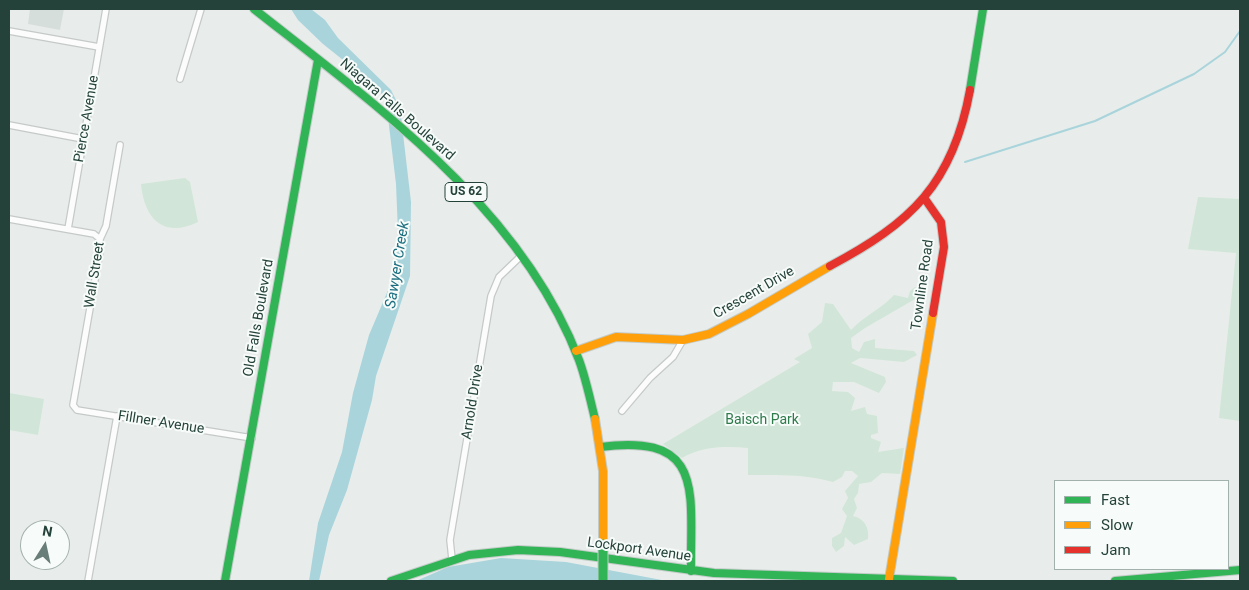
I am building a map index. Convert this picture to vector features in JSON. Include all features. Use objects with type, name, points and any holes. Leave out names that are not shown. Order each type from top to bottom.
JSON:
[{"type":"street","name":"Pierce Avenue","points":[[68,229],[106,9]]},
{"type":"street","points":[[180,79],[201,9]]},
{"type":"street","name":"Niagara Falls Boulevard","points":[[254,9],[384,114],[469,194],[522,255],[552,300],[576,351],[592,402],[600,447],[603,481],[603,581]]},
{"type":"street","points":[[925,199],[948,162],[962,129],[983,9]]},
{"type":"street","points":[[9,31],[99,47]]},
{"type":"street","name":"Old Falls Boulevard","points":[[225,581],[318,60]]},
{"type":"street","points":[[9,125],[83,139]]},
{"type":"street","name":"Wall Street","points":[[73,405],[100,250],[100,239],[106,226],[120,145]]},
{"type":"street","name":"Crescent Drive","points":[[576,351],[616,337],[683,340],[700,337],[718,330],[857,251],[890,230],[925,199]]},
{"type":"street","name":"Townline Road","points":[[889,579],[944,247],[941,222],[925,199]]},
{"type":"street","points":[[9,219],[94,234],[100,239]]},
{"type":"street","name":"Arnold Drive","points":[[452,560],[450,540],[493,290],[502,273],[522,255]]},
{"type":"street","points":[[622,411],[650,378],[673,358],[683,340]]},
{"type":"street","name":"Fillner Avenue","points":[[73,405],[77,410],[252,438]]},
{"type":"street","points":[[88,581],[117,416]]},
{"type":"street","points":[[600,447],[642,443],[664,451],[678,463],[685,473],[690,490],[691,571]]},
{"type":"street","name":"Lockport Avenue","points":[[391,581],[452,560],[491,552],[531,550],[691,571],[953,581]]},
{"type":"street","points":[[1115,581],[1240,570]]},
{"type":"shaded area","points":[[30,9],[64,9],[60,30],[28,24]]},
{"type":"green space","points":[[185,178],[190,182],[198,222],[186,227],[175,228],[165,226],[151,215],[146,207],[141,184]]},
{"type":"green space","points":[[1198,197],[1240,199],[1240,421],[1219,418],[1236,253],[1188,249]]},
{"type":"green space","name":"Baisch Park","points":[[915,287],[921,290],[928,288],[922,295],[851,338],[852,348],[859,352],[864,342],[875,339],[875,348],[914,351],[917,355],[904,362],[860,358],[851,363],[885,377],[886,382],[879,393],[854,382],[833,382],[832,391],[848,392],[855,398],[851,411],[865,407],[867,414],[877,416],[878,433],[871,435],[871,438],[881,442],[878,452],[904,448],[900,474],[882,473],[871,482],[859,484],[858,493],[854,499],[857,508],[853,516],[861,519],[865,524],[868,531],[868,539],[854,545],[845,537],[844,546],[836,552],[832,546],[832,538],[841,533],[847,516],[842,509],[848,498],[845,491],[858,476],[852,471],[845,471],[842,477],[833,482],[802,476],[748,475],[748,448],[706,449],[682,458],[663,444],[800,362],[794,359],[812,348],[808,334],[822,322],[825,303],[833,304],[851,330],[894,295],[908,298],[910,291]]},
{"type":"green space","points":[[9,393],[44,399],[38,435],[9,430]]},
{"type":"water","name":"Sawyer Creek","points":[[291,9],[311,9],[325,20],[338,38],[391,90],[400,108],[411,202],[410,276],[376,376],[372,400],[347,490],[329,535],[319,581],[309,581],[318,523],[342,452],[353,393],[369,335],[389,288],[396,259],[398,232],[396,184],[386,101],[378,88],[323,44],[298,20]]},
{"type":"water","points":[[501,558],[566,562],[667,581],[416,581],[448,567]]},
{"type":"waterway","points":[[965,162],[1095,121],[1194,74],[1225,52],[1240,31]]},
{"type":"traffic: fast","points":[[254,9],[349,83],[396,123],[441,164],[483,208],[521,255],[553,305],[579,360],[595,419]]},
{"type":"traffic: fast","points":[[970,90],[983,9]]},
{"type":"traffic: fast","points":[[225,581],[318,60]]},
{"type":"traffic: fast","points":[[600,447],[634,445],[659,449],[675,459],[685,474],[690,493],[691,571]]},
{"type":"traffic: fast","points":[[603,544],[603,581]]},
{"type":"traffic: fast","points":[[391,581],[469,555],[518,550],[560,552],[714,573],[953,581]]},
{"type":"traffic: fast","points":[[1115,581],[1240,570]]},
{"type":"traffic: slow","points":[[576,351],[616,337],[683,340],[709,334],[748,314],[830,266]]},
{"type":"traffic: slow","points":[[889,579],[933,313]]},
{"type":"traffic: slow","points":[[595,419],[603,471],[603,544]]},
{"type":"traffic: jam","points":[[830,266],[884,234],[924,197],[940,176],[952,151],[962,123],[970,90]]},
{"type":"traffic: jam","points":[[925,199],[941,222],[944,247],[933,313]]}]
